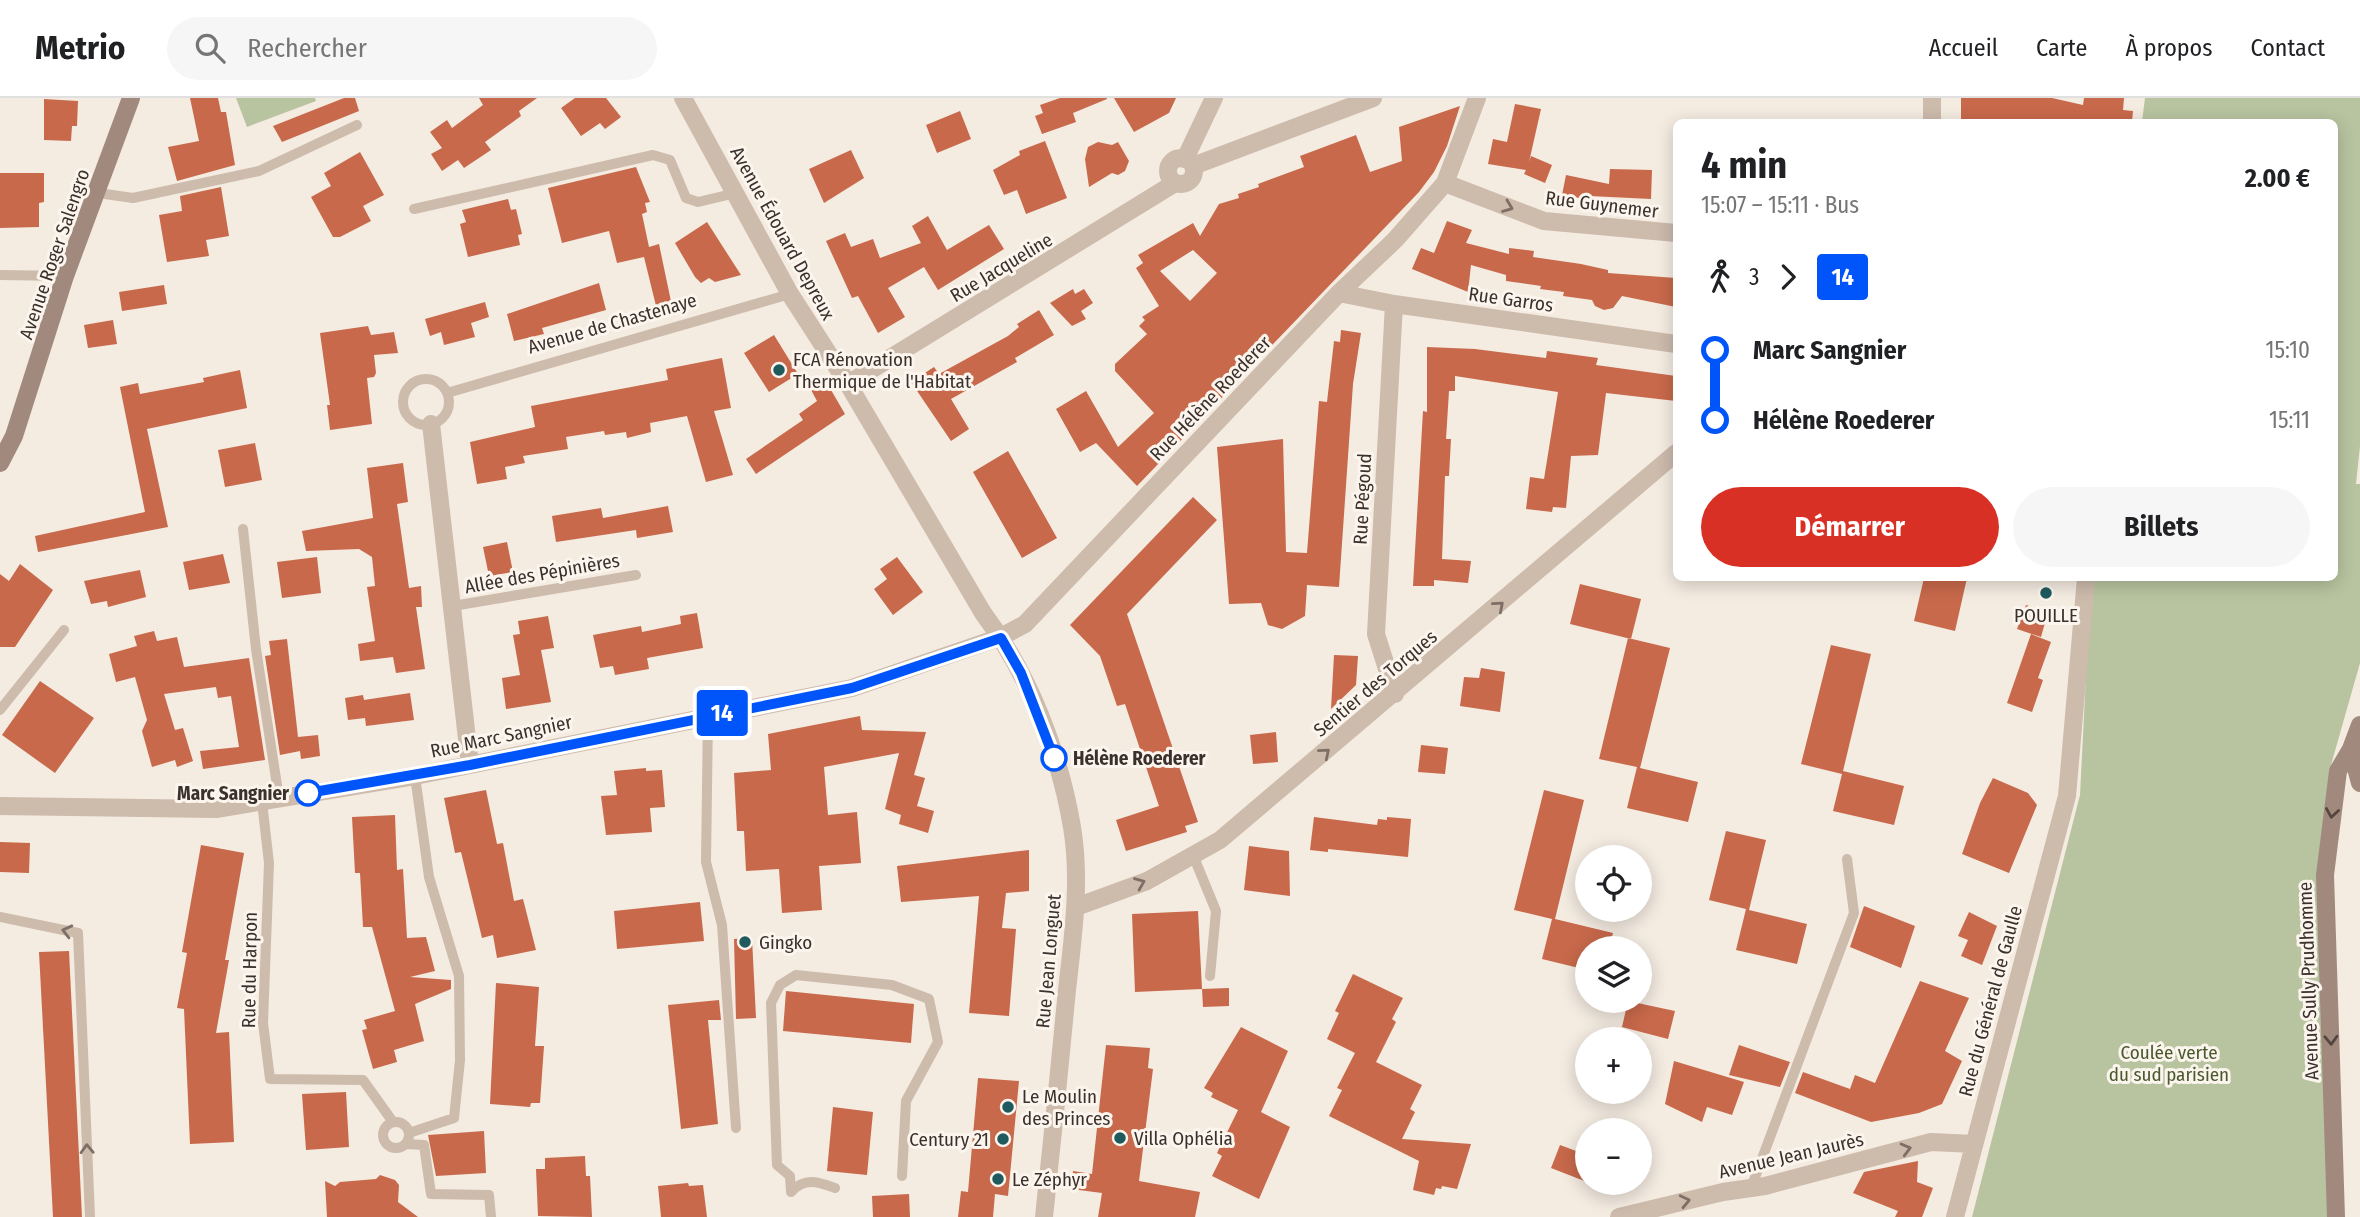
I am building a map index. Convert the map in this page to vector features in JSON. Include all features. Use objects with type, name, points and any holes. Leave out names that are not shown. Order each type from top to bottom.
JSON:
[{"type":"main road","name":"Avenue Roger Salengro","points":[[0,463],[15,436],[65,276],[131,98]]},
{"type":"main road","name":"Avenue Sully Prudhomme","points":[[2336,1217],[2325,875],[2338,771],[2351,749],[2360,724]]},
{"type":"main road","points":[[2351,749],[2360,783]]},
{"type":"street","name":"Avenue Édouard Depreux","points":[[683,98],[790,293],[848,384],[983,613],[1001,638]]},
{"type":"street","points":[[1189,163],[1214,98]]},
{"type":"street","points":[[1189,163],[1373,98]]},
{"type":"street","points":[[1445,183],[1477,98]]},
{"type":"street","points":[[1932,98],[1932,119]]},
{"type":"street","name":"Rue Jacqueline","points":[[848,384],[1175,183],[1169,177],[1168,168],[1173,161],[1189,163]]},
{"type":"street","name":"Rue Guynemer","points":[[1445,183],[1544,221],[1673,233]]},
{"type":"street","name":"Rue Hélène Roederer","points":[[1001,638],[1025,624],[1339,293],[1395,240],[1445,183]]},
{"type":"street","name":"Rue Garros","points":[[1339,293],[1394,304],[1673,344]]},
{"type":"street","name":"Rue Pégoud","points":[[1394,304],[1376,635],[1395,694]]},
{"type":"street","points":[[431,425],[470,765]]},
{"type":"street","name":"Sentier des Torques","points":[[1076,906],[1147,881],[1220,840],[1673,456]]},
{"type":"street","name":"Rue du Général de Gaulle","points":[[1955,1217],[2067,796],[2086,581]]},
{"type":"street","name":"Rue Marc Sangnier","points":[[0,806],[216,809],[415,776],[852,688],[1001,638]]},
{"type":"street","name":"Rue Jean Longuet","points":[[1001,638],[1021,673],[1050,741],[1072,828],[1076,906],[1044,1217]]},
{"type":"street","name":"Avenue Jean Jaurès","points":[[1619,1217],[1751,1188],[1931,1142],[1974,1144]]},
{"type":"lane","points":[[97,193],[133,198],[259,171],[358,125]]},
{"type":"lane","points":[[414,209],[653,155],[670,160],[687,198],[698,202],[736,193]]},
{"type":"lane","points":[[0,275],[65,276]]},
{"type":"lane","name":"Avenue de Chastenaye","points":[[447,393],[790,293]]},
{"type":"lane","points":[[430,380],[447,393],[449,401],[444,416],[431,425],[410,419],[403,406],[405,392],[415,382],[430,380]]},
{"type":"lane","points":[[243,529],[271,800]]},
{"type":"lane","name":"Allée des Pépinières","points":[[453,606],[636,575]]},
{"type":"lane","points":[[0,710],[64,630]]},
{"type":"lane","points":[[708,716],[706,862],[722,925],[736,1128]]},
{"type":"lane","points":[[408,1139],[404,1124],[393,1122],[384,1130],[386,1144],[396,1148],[408,1139],[454,1118],[460,1060],[459,976],[429,877],[415,776]]},
{"type":"lane","name":"Rue du Harpon","points":[[271,800],[263,1023],[270,1079],[363,1080],[393,1122]]},
{"type":"lane","points":[[1193,855],[1216,911],[1210,976]]},
{"type":"lane","points":[[1751,1188],[1854,913],[1847,859]]},
{"type":"lane","points":[[0,916],[78,933],[90,1217]]},
{"type":"lane","points":[[835,1188],[810,1181],[798,1184],[791,1192],[790,1176],[776,1165],[771,1003],[780,985],[796,975],[892,985],[929,999],[938,1042],[906,1101],[902,1176]]},
{"type":"lane","points":[[408,1139],[424,1145],[430,1194],[489,1195],[491,1217]]},
{"type":"green space","points":[[236,98],[315,98],[316,101],[247,127]]},
{"type":"green space","name":"Coulée verte du sud parisien","points":[[2145,98],[2360,98],[2360,446],[2356,484],[2360,484],[2360,663],[2331,765],[2318,862],[2328,1217],[1972,1217],[2080,795],[2091,581],[2338,581],[2338,119],[2142,119]]},
{"type":"building","points":[[190,98],[218,98],[221,112],[226,112],[235,165],[177,181],[168,147],[199,141]]},
{"type":"building","points":[[344,98],[355,98],[359,111],[282,142],[273,126]]},
{"type":"building","points":[[479,98],[537,98],[519,111],[521,116],[485,142],[491,150],[464,168],[458,160],[442,171],[431,154],[442,148],[430,132],[447,120],[452,128],[483,105]]},
{"type":"building","points":[[575,98],[606,98],[621,117],[605,129],[600,123],[581,136],[561,108]]},
{"type":"building","points":[[1060,98],[1107,99],[1073,113],[1076,122],[1042,134],[1035,116],[1043,113],[1040,105]]},
{"type":"building","points":[[1114,98],[1176,98],[1169,113],[1134,132]]},
{"type":"building","points":[[1961,98],[2052,98],[2083,105],[2084,98],[2124,98],[2123,110],[2133,111],[2132,119],[1961,119]]},
{"type":"building","points":[[44,99],[78,101],[77,126],[72,126],[71,141],[44,140]]},
{"type":"building","points":[[1515,104],[1541,109],[1529,162],[1531,156],[1552,165],[1545,183],[1524,174],[1526,170],[1488,164],[1493,139],[1507,142]]},
{"type":"building","points":[[1460,106],[1447,146],[1434,172],[1419,192],[1137,486],[1096,443],[1080,452],[1056,409],[1086,391],[1118,447],[1154,413],[1115,371],[1115,364],[1147,334],[1139,326],[1145,320],[1142,317],[1159,306],[1136,268],[1143,263],[1138,255],[1193,223],[1200,236],[1219,204],[1239,198],[1238,194],[1259,187],[1258,184],[1304,167],[1300,156],[1356,135],[1370,172],[1402,161],[1399,127]],"holes":[[[1193,250],[1217,273],[1190,301],[1160,271]]]},
{"type":"building","points":[[960,111],[971,139],[937,153],[926,125]]},
{"type":"building","points":[[1045,141],[1067,198],[1026,214],[1017,190],[1004,195],[993,170],[1020,155],[1019,151]]},
{"type":"building","points":[[1098,142],[1112,145],[1118,142],[1129,161],[1125,171],[1118,175],[1112,173],[1089,187],[1085,159],[1088,147]]},
{"type":"building","points":[[851,150],[864,178],[824,203],[809,169]]},
{"type":"building","points":[[360,152],[384,195],[363,206],[371,221],[340,237],[333,237],[311,197],[331,186],[324,173]]},
{"type":"building","points":[[636,167],[650,202],[645,203],[647,212],[642,214],[649,247],[659,244],[673,311],[658,314],[644,257],[617,263],[609,231],[562,243],[548,188]]},
{"type":"building","points":[[1610,169],[1652,170],[1651,199],[1590,196],[1590,200],[1562,195],[1566,175],[1609,184]]},
{"type":"building","points":[[0,173],[44,173],[44,202],[39,203],[39,227],[0,228]]},
{"type":"building","points":[[221,187],[229,236],[206,240],[209,256],[167,262],[159,215],[182,211],[180,196]]},
{"type":"building","points":[[508,199],[511,210],[516,209],[522,234],[518,235],[520,245],[468,257],[460,224],[466,222],[462,210]]},
{"type":"building","points":[[928,216],[947,250],[989,225],[1004,249],[938,290],[924,267],[888,288],[905,317],[878,333],[858,296],[852,298],[826,241],[845,233],[851,247],[873,239],[880,258],[921,243],[912,226]]},
{"type":"building","points":[[1447,221],[1472,230],[1466,243],[1509,254],[1509,248],[1534,251],[1533,257],[1581,264],[1608,270],[1608,273],[1673,278],[1673,306],[1622,296],[1613,308],[1604,310],[1595,306],[1592,300],[1563,296],[1564,292],[1540,289],[1541,286],[1506,281],[1506,275],[1471,265],[1468,292],[1412,269],[1421,248],[1434,253]]},
{"type":"building","points":[[707,222],[741,275],[715,282],[709,278],[701,283],[695,277],[675,243]]},
{"type":"building","points":[[599,283],[606,310],[542,328],[544,334],[514,341],[507,314]]},
{"type":"building","points":[[164,285],[167,304],[122,311],[119,292]]},
{"type":"building","points":[[1073,289],[1075,294],[1084,289],[1093,303],[1081,311],[1086,319],[1072,326],[1050,303]]},
{"type":"building","points":[[485,302],[489,317],[471,323],[475,337],[444,345],[441,332],[430,336],[425,319]]},
{"type":"building","points":[[1039,310],[1054,335],[1015,358],[1017,362],[951,399],[969,429],[951,441],[911,382],[934,367],[939,374],[1008,336],[1019,327],[1017,324]]},
{"type":"building","points":[[113,320],[117,344],[88,348],[84,325]]},
{"type":"building","points":[[368,326],[371,335],[394,332],[398,353],[374,355],[376,373],[374,377],[367,378],[372,424],[330,430],[327,405],[330,405],[320,333]]},
{"type":"building","points":[[1341,330],[1361,333],[1353,384],[1339,587],[1307,585],[1305,616],[1282,629],[1268,625],[1261,603],[1229,604],[1217,447],[1283,439],[1286,552],[1307,553],[1319,401],[1327,402],[1334,341],[1340,342]]},
{"type":"building","points":[[774,335],[798,374],[769,392],[744,353]]},
{"type":"building","points":[[1427,347],[1475,349],[1546,358],[1547,351],[1598,358],[1596,365],[1673,376],[1673,401],[1606,393],[1598,455],[1571,456],[1566,508],[1553,507],[1552,512],[1526,509],[1530,477],[1544,479],[1558,392],[1455,376],[1455,391],[1449,391],[1446,439],[1451,439],[1449,476],[1445,476],[1442,559],[1471,561],[1468,583],[1434,580],[1434,586],[1413,586],[1423,411],[1427,412]]},
{"type":"building","points":[[722,358],[731,408],[714,411],[733,475],[706,482],[687,416],[650,423],[651,432],[627,438],[626,432],[605,435],[604,431],[566,437],[568,449],[523,456],[525,463],[505,467],[507,479],[477,484],[470,442],[535,427],[531,406],[668,380],[666,369]]},
{"type":"building","points":[[240,370],[247,408],[147,429],[168,527],[38,552],[35,536],[145,512],[120,387],[138,383],[140,394],[204,382],[203,378]]},
{"type":"building","points":[[824,378],[845,414],[756,474],[746,459],[803,420],[799,414],[817,401],[810,388]]},
{"type":"building","points":[[255,443],[262,480],[225,487],[218,450]]},
{"type":"building","points":[[1008,451],[1057,538],[1022,558],[973,472]]},
{"type":"building","points":[[403,463],[408,502],[397,504],[409,588],[421,586],[422,607],[416,607],[425,669],[396,673],[393,657],[360,661],[358,644],[375,641],[367,587],[375,586],[372,557],[359,549],[306,551],[302,531],[373,518],[367,468]]},
{"type":"building","points":[[1193,497],[1217,520],[1127,614],[1198,822],[1185,826],[1187,832],[1126,851],[1116,820],[1159,806],[1125,704],[1117,706],[1100,656],[1070,625]]},
{"type":"building","points":[[668,506],[673,532],[637,538],[636,530],[556,542],[552,516],[601,508],[603,518]]},
{"type":"building","points":[[507,542],[513,572],[489,576],[483,547]]},
{"type":"building","points":[[223,554],[230,583],[189,590],[183,562]]},
{"type":"building","points":[[317,557],[321,593],[282,598],[277,562]]},
{"type":"building","points":[[897,557],[923,592],[893,615],[874,589],[887,579],[880,569]]},
{"type":"building","points":[[20,564],[53,590],[15,647],[0,647],[0,574],[9,581]]},
{"type":"building","points":[[140,570],[146,597],[108,607],[107,601],[91,604],[84,581]]},
{"type":"building","points":[[1923,581],[1966,581],[1955,631],[1914,621]]},
{"type":"building","points":[[1580,584],[1641,599],[1631,639],[1570,624]]},
{"type":"building","points":[[2026,605],[2048,612],[2041,637],[2017,629]]},
{"type":"building","points":[[697,613],[703,648],[647,658],[649,669],[615,675],[613,666],[600,668],[593,635],[641,626],[642,632],[681,624],[680,616]]},
{"type":"building","points":[[548,616],[554,648],[541,650],[551,702],[506,709],[502,678],[520,675],[513,635],[520,634],[518,621]]},
{"type":"building","points":[[154,631],[157,641],[177,637],[184,667],[249,658],[265,760],[203,769],[200,751],[239,747],[231,696],[218,698],[216,687],[164,694],[175,730],[183,728],[193,761],[177,767],[175,760],[152,767],[142,731],[147,720],[135,677],[116,682],[109,654],[137,646],[134,636]]},
{"type":"building","points":[[2031,634],[2051,642],[2038,678],[2043,680],[2032,712],[2007,703]]},
{"type":"building","points":[[1628,638],[1670,648],[1640,768],[1698,782],[1688,822],[1627,808],[1637,767],[1599,759]]},
{"type":"building","points":[[287,639],[298,737],[318,735],[320,756],[301,759],[300,751],[280,755],[265,656],[271,655],[269,641]]},
{"type":"building","points":[[1831,645],[1871,654],[1843,771],[1904,786],[1894,825],[1833,811],[1842,774],[1801,764]]},
{"type":"building","points":[[1334,655],[1358,656],[1356,685],[1331,709]]},
{"type":"building","points":[[1481,668],[1505,672],[1500,712],[1460,706],[1464,677],[1479,678]]},
{"type":"building","points":[[40,681],[94,718],[55,773],[2,735]]},
{"type":"building","points":[[410,693],[414,720],[366,726],[365,718],[348,720],[345,698],[363,695],[364,700]]},
{"type":"building","points":[[860,716],[862,730],[926,732],[914,775],[925,778],[917,806],[934,811],[928,833],[899,824],[901,815],[885,809],[899,753],[824,767],[828,815],[857,812],[861,863],[819,866],[822,910],[782,913],[779,869],[746,871],[744,831],[737,831],[734,773],[771,770],[768,734]]},
{"type":"building","points":[[1276,732],[1278,762],[1253,764],[1250,735]]},
{"type":"building","points":[[1421,745],[1448,748],[1445,774],[1418,772]]},
{"type":"building","points":[[646,768],[646,771],[662,770],[665,807],[650,808],[652,832],[606,835],[601,796],[617,795],[614,771]]},
{"type":"building","points":[[1993,778],[2028,793],[2037,805],[2009,873],[1962,854],[1980,803]]},
{"type":"building","points":[[486,790],[497,844],[503,843],[514,901],[523,899],[536,950],[497,958],[493,935],[482,938],[461,852],[455,853],[444,798]]},
{"type":"building","points":[[1544,790],[1584,800],[1555,919],[1613,933],[1612,936],[1575,936],[1575,967],[1542,959],[1552,919],[1514,910]]},
{"type":"building","points":[[395,815],[397,870],[403,869],[407,938],[426,937],[435,971],[410,977],[451,980],[451,989],[415,1004],[424,1041],[394,1050],[397,1062],[373,1069],[362,1030],[367,1029],[364,1020],[395,1011],[372,927],[363,927],[360,873],[355,873],[352,817]]},
{"type":"building","points":[[1314,817],[1377,825],[1378,819],[1387,820],[1387,817],[1411,819],[1408,857],[1328,849],[1328,852],[1310,850]]},
{"type":"building","points":[[1726,831],[1766,840],[1749,910],[1807,924],[1797,964],[1736,950],[1746,909],[1709,900]]},
{"type":"building","points":[[0,842],[30,843],[29,873],[0,872]]},
{"type":"building","points":[[201,845],[244,853],[225,960],[229,960],[216,1033],[229,1032],[234,1142],[190,1144],[184,1009],[177,1008],[187,953],[182,952]]},
{"type":"building","points":[[1249,846],[1289,851],[1290,896],[1244,890]]},
{"type":"building","points":[[1029,850],[1029,891],[1006,893],[1002,928],[1016,929],[1009,1016],[969,1013],[979,896],[901,902],[897,866]]},
{"type":"building","points":[[700,902],[704,941],[617,949],[614,911]]},
{"type":"building","points":[[1864,906],[1915,926],[1901,968],[1850,947]]},
{"type":"building","points":[[1198,911],[1202,989],[1135,992],[1132,914]]},
{"type":"building","points":[[1969,912],[1997,926],[1982,965],[1961,956],[1968,940],[1958,936]]},
{"type":"building","points":[[752,938],[756,1018],[736,1019],[734,939]]},
{"type":"building","points":[[69,951],[82,1217],[53,1217],[39,952]]},
{"type":"building","points":[[1353,974],[1403,998],[1392,1019],[1396,1022],[1376,1062],[1422,1085],[1410,1109],[1415,1112],[1402,1139],[1471,1144],[1457,1189],[1442,1186],[1441,1189],[1436,1188],[1434,1195],[1413,1190],[1419,1161],[1329,1116],[1342,1090],[1337,1088],[1355,1053],[1327,1039],[1339,1013],[1335,1011]]},
{"type":"building","points":[[1920,981],[1969,998],[1945,1051],[1962,1061],[1942,1104],[1919,1113],[1871,1122],[1795,1093],[1803,1072],[1850,1089],[1855,1075],[1875,1083]]},
{"type":"building","points":[[496,983],[539,987],[535,1046],[544,1046],[540,1103],[531,1103],[530,1107],[490,1104]]},
{"type":"building","points":[[1229,988],[1229,1006],[1203,1007],[1202,989]]},
{"type":"building","points":[[786,991],[914,1004],[911,1043],[783,1031]]},
{"type":"building","points":[[719,1000],[721,1020],[708,1020],[718,1124],[681,1129],[668,1005]]},
{"type":"building","points":[[1652,1006],[1675,1011],[1668,1039],[1652,1035],[1652,1027],[1622,1027],[1625,1013],[1652,1013]]},
{"type":"building","points":[[1241,1027],[1288,1051],[1261,1112],[1290,1127],[1259,1199],[1212,1176],[1222,1156],[1217,1153],[1238,1110],[1211,1097],[1213,1093],[1204,1088]]},
{"type":"building","points":[[1106,1045],[1150,1048],[1148,1068],[1153,1069],[1139,1181],[1200,1192],[1195,1217],[1098,1217],[1102,1193],[1071,1189],[1073,1171],[1092,1174]]},
{"type":"building","points":[[1739,1045],[1790,1062],[1780,1087],[1729,1075]]},
{"type":"building","points":[[1674,1061],[1744,1082],[1732,1115],[1707,1107],[1702,1122],[1665,1104]]},
{"type":"building","points":[[978,1078],[1019,1081],[1008,1196],[995,1194],[993,1217],[958,1217],[961,1191],[968,1192]]},
{"type":"building","points":[[346,1092],[349,1147],[306,1150],[302,1094]]},
{"type":"building","points":[[833,1107],[873,1112],[867,1175],[827,1171]]},
{"type":"building","points":[[484,1131],[486,1173],[436,1176],[428,1135]]},
{"type":"building","points":[[1560,1145],[1575,1151],[1575,1177],[1551,1168]]},
{"type":"building","points":[[585,1156],[586,1176],[590,1176],[592,1217],[538,1216],[536,1169],[545,1169],[545,1158]]},
{"type":"building","points":[[1918,1161],[1917,1182],[1933,1188],[1922,1217],[1895,1217],[1898,1211],[1853,1193],[1864,1172]]},
{"type":"building","points":[[380,1175],[395,1180],[399,1185],[398,1202],[418,1217],[327,1217],[325,1181],[335,1186],[340,1182],[376,1179]]},
{"type":"building","points":[[688,1183],[689,1186],[703,1185],[707,1217],[661,1217],[658,1186]]},
{"type":"building","points":[[909,1194],[910,1217],[873,1217],[872,1196]]},
{"type":"bus line","name":"14","points":[[308,793],[415,776],[852,688],[1001,638],[1021,673],[1050,741],[1054,758]]},
{"type":"place","name":"FCA Rénovation Thermique de l'Habitat","points":[[779,370]]},
{"type":"place","name":"POUILLE","points":[[2046,593]]},
{"type":"place","name":"Hélène Roederer","points":[[1054,758]]},
{"type":"place","name":"Marc Sangnier","points":[[308,793]]},
{"type":"place","name":"Gingko","points":[[745,942]]},
{"type":"place","name":"Le Moulin des Princes","points":[[1008,1107]]},
{"type":"place","name":"Villa Ophélia","points":[[1120,1138]]},
{"type":"place","name":"Century 21","points":[[1003,1139]]},
{"type":"place","name":"Le Zéphyr","points":[[998,1179]]}]
